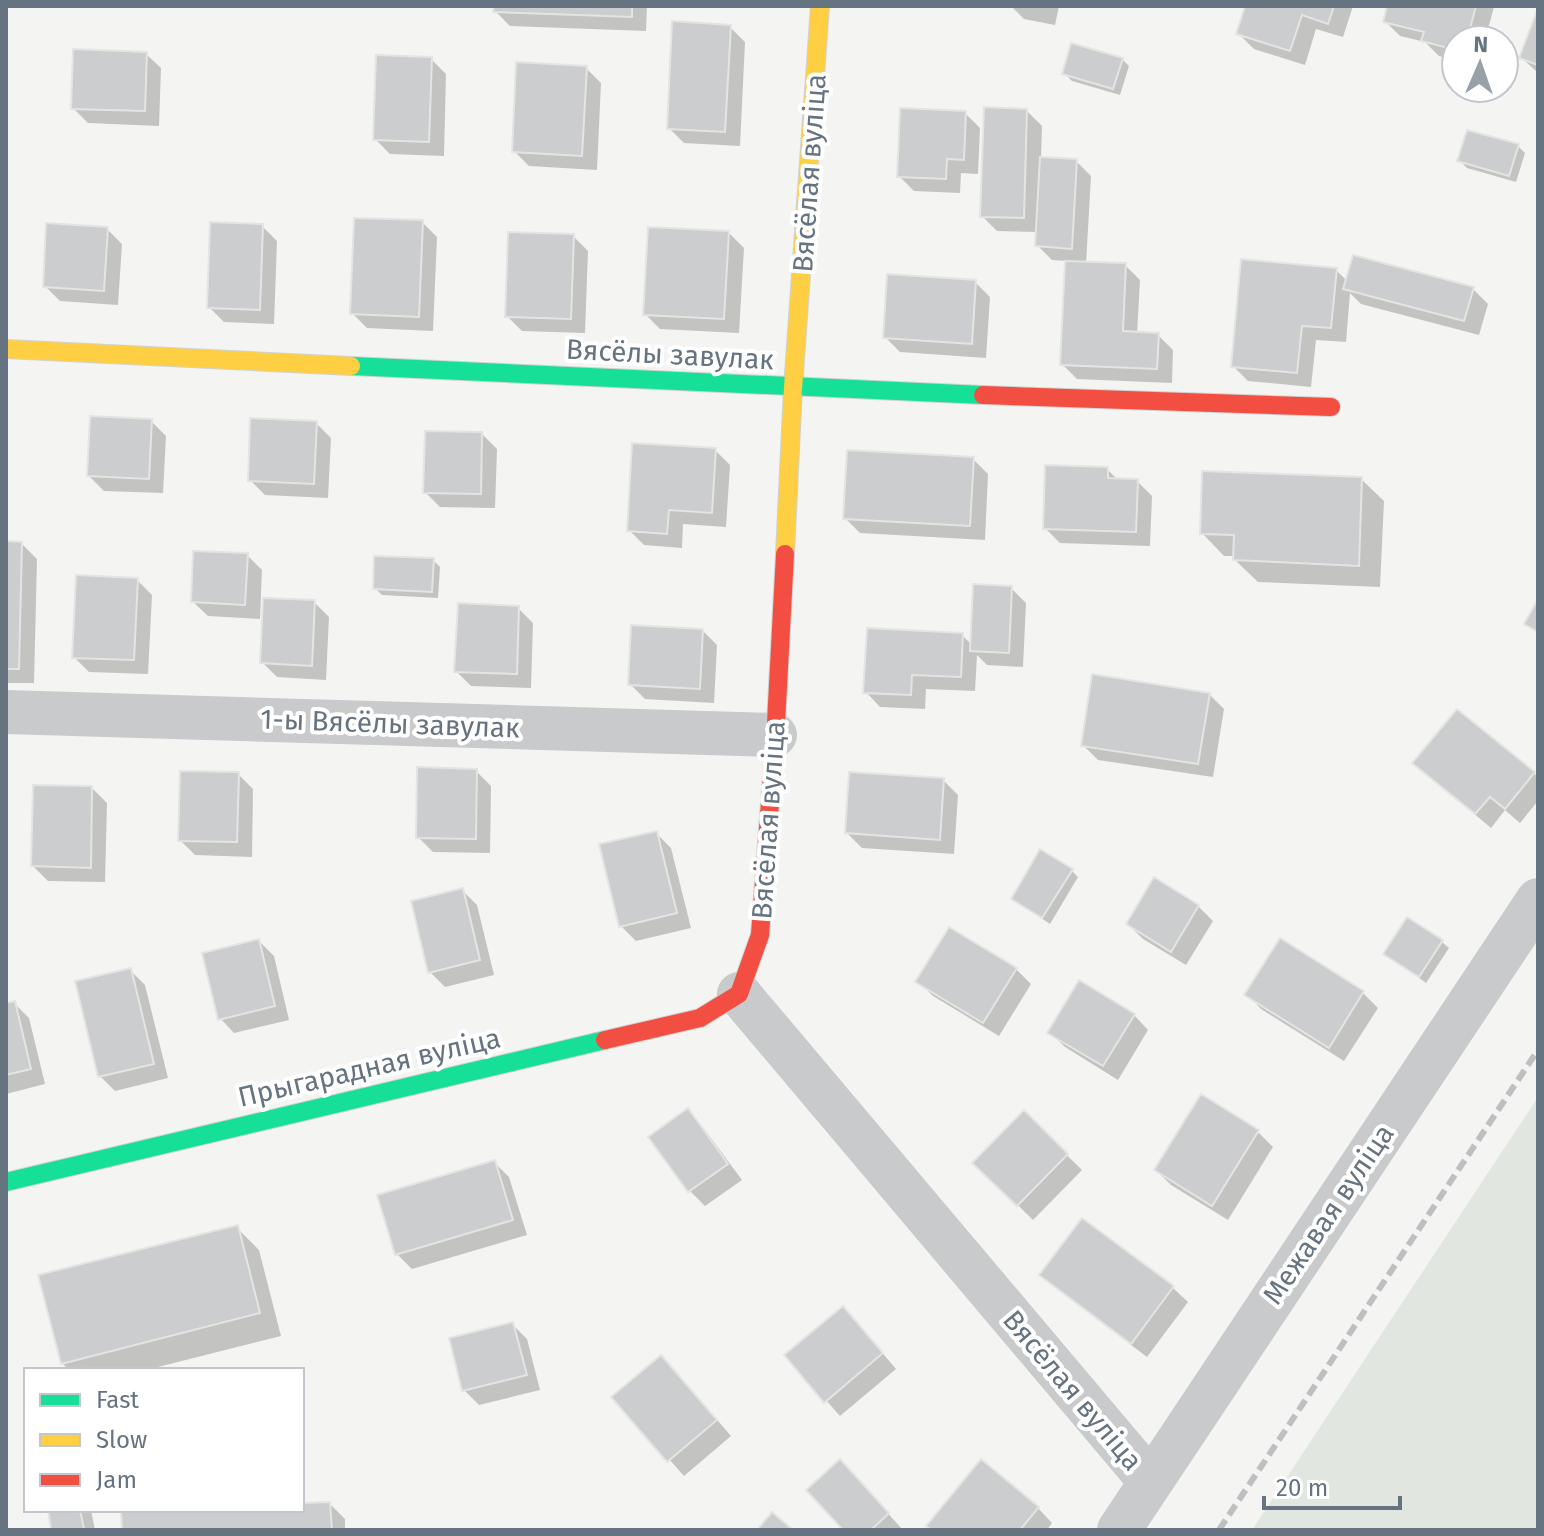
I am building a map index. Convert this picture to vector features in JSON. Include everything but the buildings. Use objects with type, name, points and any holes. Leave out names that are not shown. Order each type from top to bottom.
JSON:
[{"type":"street","name":"Вясёлая вуліца","points":[[820,6],[760,935],[739,994],[1150,1481]]},
{"type":"street","name":"Вясёлы завулак","points":[[6,349],[793,388],[1331,407]]},
{"type":"street","name":"1-ы Вясёлы завулак","points":[[6,712],[775,735]]},
{"type":"street","name":"Межавая вуліца","points":[[1119,1530],[1538,900]]},
{"type":"street","name":"Прыгарадная вуліца","points":[[6,1182],[700,1018],[739,994]]},
{"type":"shaded area","points":[[1538,1097],[1538,1530],[1252,1530]]},
{"type":"railway","points":[[1219,1530],[1538,1050]]},
{"type":"traffic: fast","points":[[351,366],[983,395]]},
{"type":"traffic: fast","points":[[6,1182],[605,1040]]},
{"type":"traffic: slow","points":[[785,554],[793,388],[820,6]]},
{"type":"traffic: slow","points":[[6,349],[351,366]]},
{"type":"traffic: jam","points":[[983,395],[1331,407]]},
{"type":"traffic: jam","points":[[605,1040],[700,1018],[739,994],[760,935],[785,554]]}]
